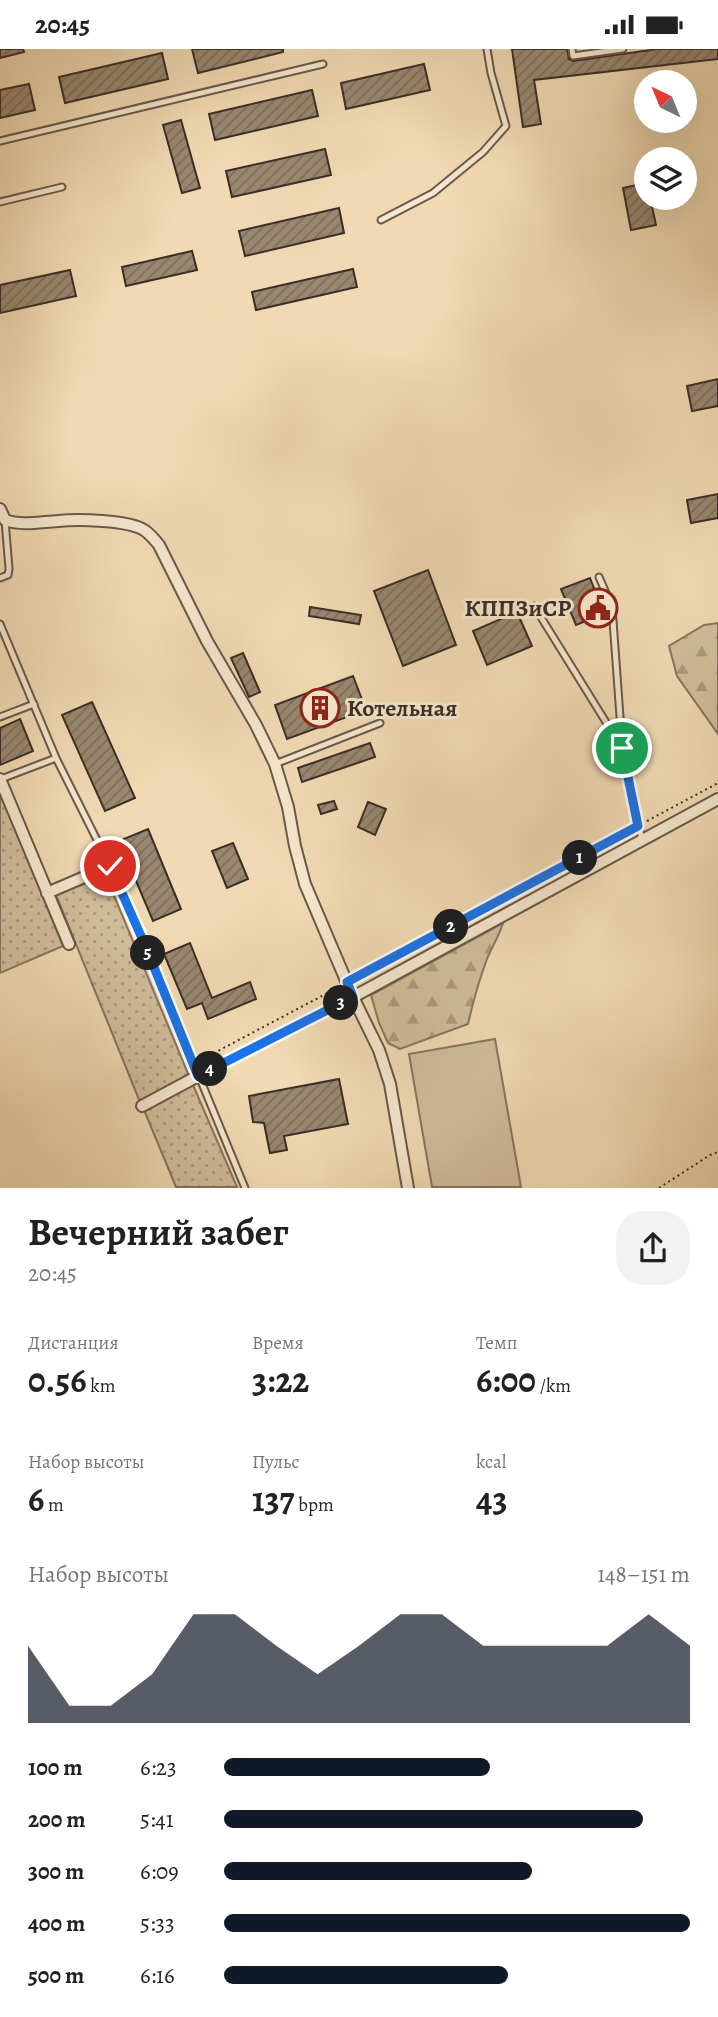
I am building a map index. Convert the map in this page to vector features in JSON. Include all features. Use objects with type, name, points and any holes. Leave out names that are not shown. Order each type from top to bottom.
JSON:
[{"type":"street","points":[[2,515],[17,524],[72,519],[128,524],[142,528],[159,545],[207,641],[256,725],[275,764],[288,807],[305,884],[353,997],[379,1050],[390,1084],[408,1188]]},
{"type":"street","points":[[0,780],[68,944]]},
{"type":"street","points":[[353,997],[718,799]]},
{"type":"street","points":[[47,893],[110,866]]},
{"type":"street","points":[[142,1106],[198,1076]]},
{"type":"lane","points":[[381,220],[433,193],[483,152],[506,126],[487,49]]},
{"type":"lane","points":[[572,49],[573,56],[623,49]]},
{"type":"lane","points":[[0,141],[323,64]]},
{"type":"lane","points":[[0,202],[62,187]]},
{"type":"lane","points":[[0,578],[8,575],[9,569],[2,515]]},
{"type":"lane","points":[[599,577],[612,607],[622,748],[642,840]]},
{"type":"lane","points":[[534,606],[622,748]]},
{"type":"lane","points":[[0,624],[56,758],[110,866],[155,967],[245,1188]]},
{"type":"lane","points":[[0,717],[34,704]]},
{"type":"lane","points":[[275,764],[380,723]]},
{"type":"lane","points":[[0,780],[56,758]]},
{"type":"lane","points":[[198,1076],[353,997]]},
{"type":"path","points":[[198,1062],[718,783]]},
{"type":"path","points":[[659,1188],[710,1154],[718,1152]]},
{"type":"green space","points":[[718,623],[718,734],[677,676],[669,646],[704,625]]},
{"type":"green space","points":[[0,791],[63,946],[0,973]]},
{"type":"green space","points":[[105,874],[189,1076],[140,1102],[56,895]]},
{"type":"green space","points":[[503,923],[484,967],[468,1024],[400,1049],[388,1043],[371,995]]},
{"type":"green space","points":[[495,1039],[521,1187],[432,1187],[409,1054]]},
{"type":"green space","points":[[193,1085],[237,1187],[176,1187],[144,1110]]},
{"type":"building","points":[[0,49],[23,49],[24,52],[0,58]]},
{"type":"building","points":[[192,49],[283,49],[283,52],[198,73]]},
{"type":"building","points":[[512,49],[567,49],[569,59],[573,61],[658,49],[718,49],[718,59],[534,80],[541,124],[523,127]]},
{"type":"building","points":[[162,53],[168,79],[65,103],[59,77]]},
{"type":"building","points":[[424,64],[430,90],[346,109],[341,83]]},
{"type":"building","points":[[29,84],[35,110],[0,118],[0,90]]},
{"type":"building","points":[[312,90],[318,116],[215,140],[209,114]]},
{"type":"building","points":[[181,120],[200,188],[182,193],[163,125]]},
{"type":"building","points":[[325,149],[331,175],[232,197],[226,171]]},
{"type":"building","points":[[634,186],[634,210],[653,210],[656,225],[631,230],[623,188]]},
{"type":"building","points":[[339,208],[344,233],[245,256],[239,231]]},
{"type":"building","points":[[192,251],[197,270],[126,286],[122,267]]},
{"type":"building","points":[[353,269],[357,287],[256,310],[252,292]]},
{"type":"building","points":[[70,270],[76,296],[0,313],[0,285]]},
{"type":"building","points":[[718,379],[718,406],[692,411],[687,386]]},
{"type":"building","points":[[718,494],[718,518],[691,523],[687,500]]},
{"type":"building","points":[[428,570],[456,645],[403,666],[374,591]]},
{"type":"building","points":[[590,578],[604,614],[576,625],[561,589]]},
{"type":"building","points":[[310,607],[361,615],[359,624],[309,616]]},
{"type":"building","points":[[517,612],[532,646],[487,665],[473,631]]},
{"type":"building","points":[[243,653],[260,692],[249,697],[231,658]]},
{"type":"building","name":"Котельная","points":[[353,676],[366,710],[287,739],[275,705]]},
{"type":"building","points":[[92,702],[135,798],[105,811],[62,715]]},
{"type":"building","points":[[20,719],[33,751],[0,765],[0,728]]},
{"type":"building","points":[[370,743],[375,757],[302,782],[298,768]]},
{"type":"building","points":[[334,801],[337,809],[321,814],[318,805]]},
{"type":"building","points":[[368,802],[386,809],[375,835],[358,827]]},
{"type":"building","points":[[148,829],[181,909],[153,921],[119,841]]},
{"type":"building","points":[[233,843],[248,879],[227,888],[212,851]]},
{"type":"building","points":[[190,943],[212,998],[250,982],[256,999],[208,1019],[202,1003],[187,1009],[164,954]]},
{"type":"building","points":[[339,1079],[348,1124],[284,1136],[287,1150],[270,1153],[264,1123],[253,1122],[249,1096]]},
{"type":"place","name":"КППЗиСР","points":[[598,608]]},
{"type":"place","name":"Котельная","points":[[320,708]]},
{"type":"route","points":[[110,866],[198,1076],[353,997],[347,982],[638,826],[622,748]]}]
